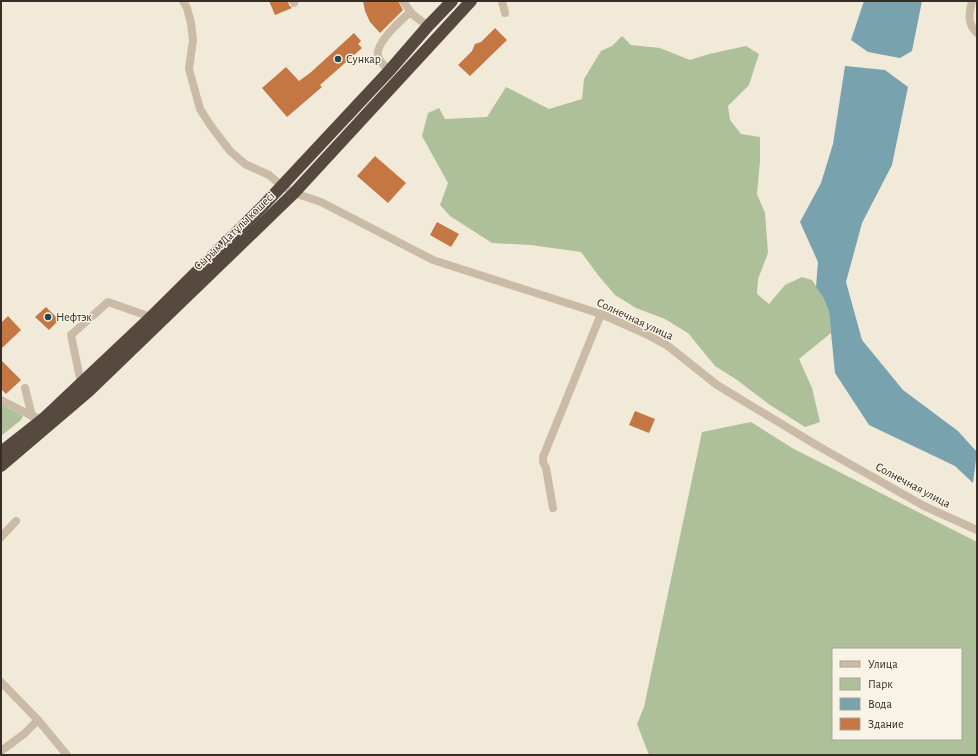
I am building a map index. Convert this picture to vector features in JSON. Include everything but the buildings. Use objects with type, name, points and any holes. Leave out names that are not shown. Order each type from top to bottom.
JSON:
[{"type":"highway","name":"Сырым Датұлы көшесі","points":[[1,452],[38,417],[81,383],[151,317],[282,186],[452,1]]},
{"type":"highway","name":"Сырым Датұлы көшесі","points":[[1,466],[89,391],[294,194],[471,1]]},
{"type":"street","name":"Солнечная улица","points":[[183,1],[187,8],[191,23],[192,40],[189,69],[200,109],[230,151],[245,164],[269,175],[294,194],[321,202],[433,260],[601,314],[646,334],[668,346],[717,385],[818,446],[924,506],[977,530]]},
{"type":"street","points":[[403,1],[412,14],[428,26]]},
{"type":"street","points":[[502,1],[505,13]]},
{"type":"street","points":[[972,1],[969,13],[970,23],[977,33]]},
{"type":"street","points":[[389,71],[378,58],[377,51],[380,44],[405,16],[412,14]]},
{"type":"street","points":[[81,383],[72,335],[108,302],[151,317]]},
{"type":"street","points":[[553,508],[543,457],[601,314]]},
{"type":"street","points":[[25,388],[38,417]]},
{"type":"street","points":[[1,400],[38,417]]},
{"type":"street","points":[[1,537],[16,521]]},
{"type":"street","points":[[1,682],[38,720],[67,755]]},
{"type":"street","points":[[1,752],[24,734],[38,720]]},
{"type":"green space","points":[[622,36],[631,45],[660,48],[690,60],[709,54],[746,46],[759,54],[749,85],[728,106],[730,120],[741,134],[760,137],[760,161],[757,194],[765,213],[768,253],[758,279],[757,294],[769,304],[785,285],[802,277],[812,280],[823,297],[829,312],[831,333],[799,359],[812,388],[820,422],[805,427],[770,405],[737,380],[715,366],[688,333],[665,319],[636,308],[615,295],[581,252],[531,245],[492,243],[450,216],[440,205],[448,183],[422,136],[428,113],[439,108],[445,119],[487,117],[506,87],[549,109],[582,99],[584,79],[601,51],[612,46]]},
{"type":"green space","points":[[1,404],[23,416],[21,420],[1,436]]},
{"type":"green space","points":[[751,422],[792,448],[977,542],[977,755],[649,755],[637,724],[644,707],[702,432]]},
{"type":"water","points":[[864,1],[922,1],[912,51],[900,58],[868,52],[851,40]]},
{"type":"water","points":[[845,66],[885,70],[908,87],[892,165],[862,223],[846,282],[862,340],[903,390],[958,431],[977,452],[973,483],[955,466],[869,425],[835,373],[829,312],[823,297],[816,287],[818,262],[800,222],[821,183],[833,144]]},
{"type":"place","name":"Сункар","points":[[338,59]]},
{"type":"place","name":"Нефтэк","points":[[48,317]]}]
